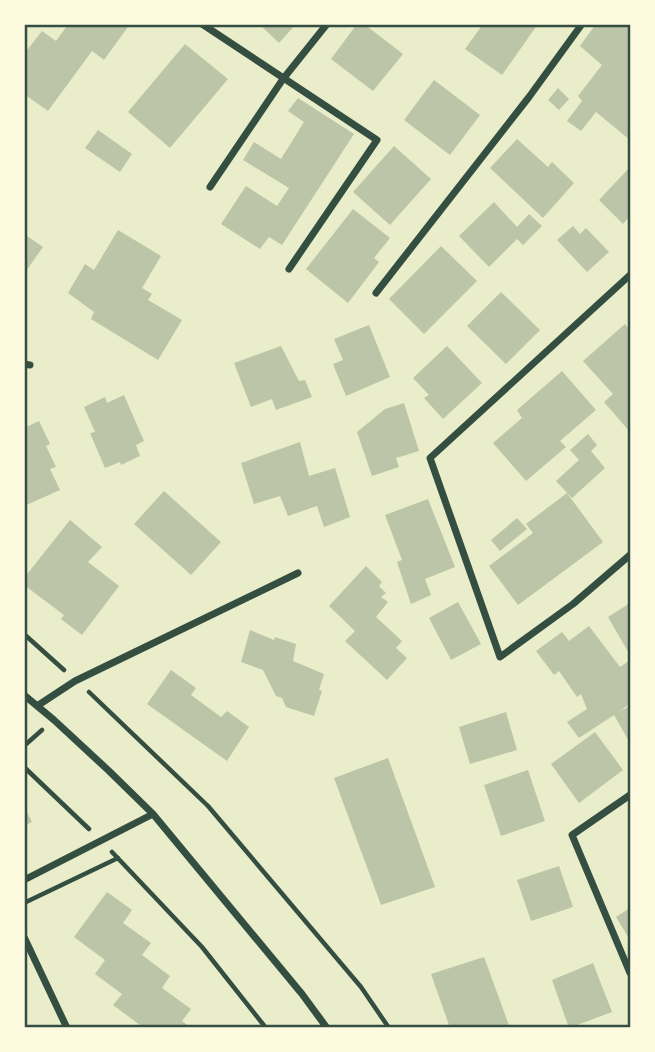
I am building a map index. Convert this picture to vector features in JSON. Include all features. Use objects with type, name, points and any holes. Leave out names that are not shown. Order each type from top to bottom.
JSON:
[{"type":"street","points":[[202,24],[377,141],[289,269]]},
{"type":"street","points":[[211,187],[283,79],[327,24]]},
{"type":"street","points":[[376,293],[529,97],[582,24]]},
{"type":"street","points":[[631,275],[430,458],[500,657],[573,604],[631,555]]},
{"type":"street","points":[[37,706],[75,681],[298,573]]},
{"type":"street","points":[[24,695],[153,814],[327,1027]]},
{"type":"street","points":[[631,795],[572,835],[631,973]]},
{"type":"street","points":[[24,880],[153,814]]},
{"type":"street","points":[[24,937],[67,1027]]},
{"type":"path","points":[[24,634],[86,689],[208,806],[361,987],[389,1027]]},
{"type":"path","points":[[24,746],[44,728]]},
{"type":"path","points":[[24,767],[102,841],[202,947],[266,1027]]},
{"type":"path","points":[[24,903],[118,858]]},
{"type":"building","points":[[65,24],[130,24],[104,60],[92,51],[48,111],[24,94],[24,54],[42,31],[56,41],[67,26]]},
{"type":"building","points":[[259,24],[296,24],[279,43]]},
{"type":"building","points":[[357,24],[364,24],[403,54],[373,91],[331,59]]},
{"type":"building","points":[[483,24],[538,24],[502,75],[465,49]]},
{"type":"building","points":[[596,24],[630,24],[630,140],[596,112],[581,131],[567,121],[582,101],[578,96],[602,65],[580,46]]},
{"type":"building","points":[[185,44],[228,79],[170,148],[128,112]]},
{"type":"building","points":[[434,80],[480,115],[450,155],[404,120]]},
{"type":"building","points":[[558,88],[569,99],[559,110],[548,100]]},
{"type":"building","points":[[298,98],[354,134],[282,245],[269,237],[260,249],[221,224],[246,186],[277,206],[289,188],[243,160],[254,142],[281,159],[304,122],[288,111]]},
{"type":"building","points":[[98,130],[132,154],[120,172],[85,148]]},
{"type":"building","points":[[517,139],[548,167],[552,162],[574,183],[543,218],[490,168]]},
{"type":"building","points":[[394,146],[431,179],[390,225],[353,192]]},
{"type":"building","points":[[630,167],[630,216],[623,224],[599,200]]},
{"type":"building","points":[[494,202],[517,227],[529,214],[542,226],[523,245],[517,239],[489,267],[459,236]]},
{"type":"building","points":[[353,209],[390,238],[374,258],[379,262],[348,303],[306,269]]},
{"type":"building","points":[[573,226],[580,234],[586,228],[609,252],[587,272],[557,240]]},
{"type":"building","points":[[118,230],[161,256],[142,288],[152,294],[148,300],[182,320],[158,360],[91,319],[94,312],[68,293],[85,264],[94,270]]},
{"type":"building","points":[[24,234],[43,247],[24,274]]},
{"type":"building","points":[[441,246],[477,281],[424,334],[389,299]]},
{"type":"building","points":[[501,292],[540,330],[506,364],[467,326]]},
{"type":"building","points":[[625,324],[630,330],[630,432],[604,402],[613,394],[583,361]]},
{"type":"building","points":[[369,325],[390,377],[346,396],[333,364],[343,360],[334,339]]},
{"type":"building","points":[[281,346],[299,381],[305,380],[312,397],[276,410],[272,399],[251,407],[234,363]]},
{"type":"building","points":[[447,346],[482,383],[443,419],[424,398],[429,395],[413,378]]},
{"type":"building","points":[[562,371],[596,410],[560,441],[566,447],[526,481],[493,443],[522,418],[517,410]]},
{"type":"building","points":[[124,395],[144,441],[136,445],[140,456],[121,465],[120,462],[105,468],[90,433],[95,432],[84,407],[105,397],[107,403]]},
{"type":"building","points":[[404,403],[419,451],[396,458],[399,467],[372,476],[357,432],[385,409]]},
{"type":"building","points":[[39,421],[50,444],[46,446],[56,467],[50,469],[60,490],[24,506],[24,428]]},
{"type":"building","points":[[588,434],[597,445],[591,451],[605,468],[572,498],[556,481],[579,460],[570,450]]},
{"type":"building","points":[[300,442],[309,476],[335,468],[350,517],[324,527],[317,506],[288,516],[280,496],[254,504],[241,463]]},
{"type":"building","points":[[164,491],[221,542],[191,575],[134,524]]},
{"type":"building","points":[[567,493],[603,542],[518,605],[489,566],[533,533],[526,524]]},
{"type":"building","points":[[428,499],[455,567],[425,579],[431,595],[411,604],[397,562],[402,560],[385,515]]},
{"type":"building","points":[[517,518],[527,529],[500,551],[491,540]]},
{"type":"building","points":[[70,520],[102,547],[88,562],[119,586],[82,635],[61,619],[64,615],[24,585],[24,578]]},
{"type":"building","points":[[366,566],[382,582],[379,586],[386,593],[381,597],[388,602],[376,617],[402,641],[396,648],[407,658],[387,680],[345,641],[355,631],[329,606]]},
{"type":"building","points":[[458,602],[481,644],[451,660],[429,618]]},
{"type":"building","points":[[630,603],[630,655],[608,617]]},
{"type":"building","points":[[589,626],[620,667],[630,660],[630,704],[618,712],[630,706],[630,743],[614,715],[579,738],[567,722],[587,709],[581,694],[577,697],[559,671],[554,675],[536,651],[562,632],[569,641]]},
{"type":"building","points":[[250,630],[274,640],[275,637],[296,644],[293,661],[324,674],[314,716],[286,707],[282,698],[276,696],[263,670],[241,662]]},
{"type":"building","points":[[171,670],[196,688],[191,695],[221,717],[227,711],[249,727],[227,761],[147,704]]},
{"type":"building","points":[[506,712],[517,750],[470,764],[459,727]]},
{"type":"building","points":[[595,732],[623,770],[579,803],[551,764]]},
{"type":"building","points":[[388,758],[435,887],[381,905],[334,778]]},
{"type":"building","points":[[528,770],[545,821],[501,836],[484,785]]},
{"type":"building","points":[[24,806],[32,822],[24,826]]},
{"type":"building","points":[[559,866],[573,907],[531,921],[517,880]]},
{"type":"building","points":[[107,892],[132,910],[123,923],[151,943],[142,955],[170,976],[162,988],[191,1009],[182,1021],[191,1028],[144,1028],[113,1005],[122,994],[95,974],[105,960],[74,937]]},
{"type":"building","points":[[630,908],[630,940],[616,917]]},
{"type":"building","points":[[484,957],[510,1028],[450,1028],[431,974]]},
{"type":"building","points":[[593,963],[612,1012],[569,1028],[552,980]]}]
